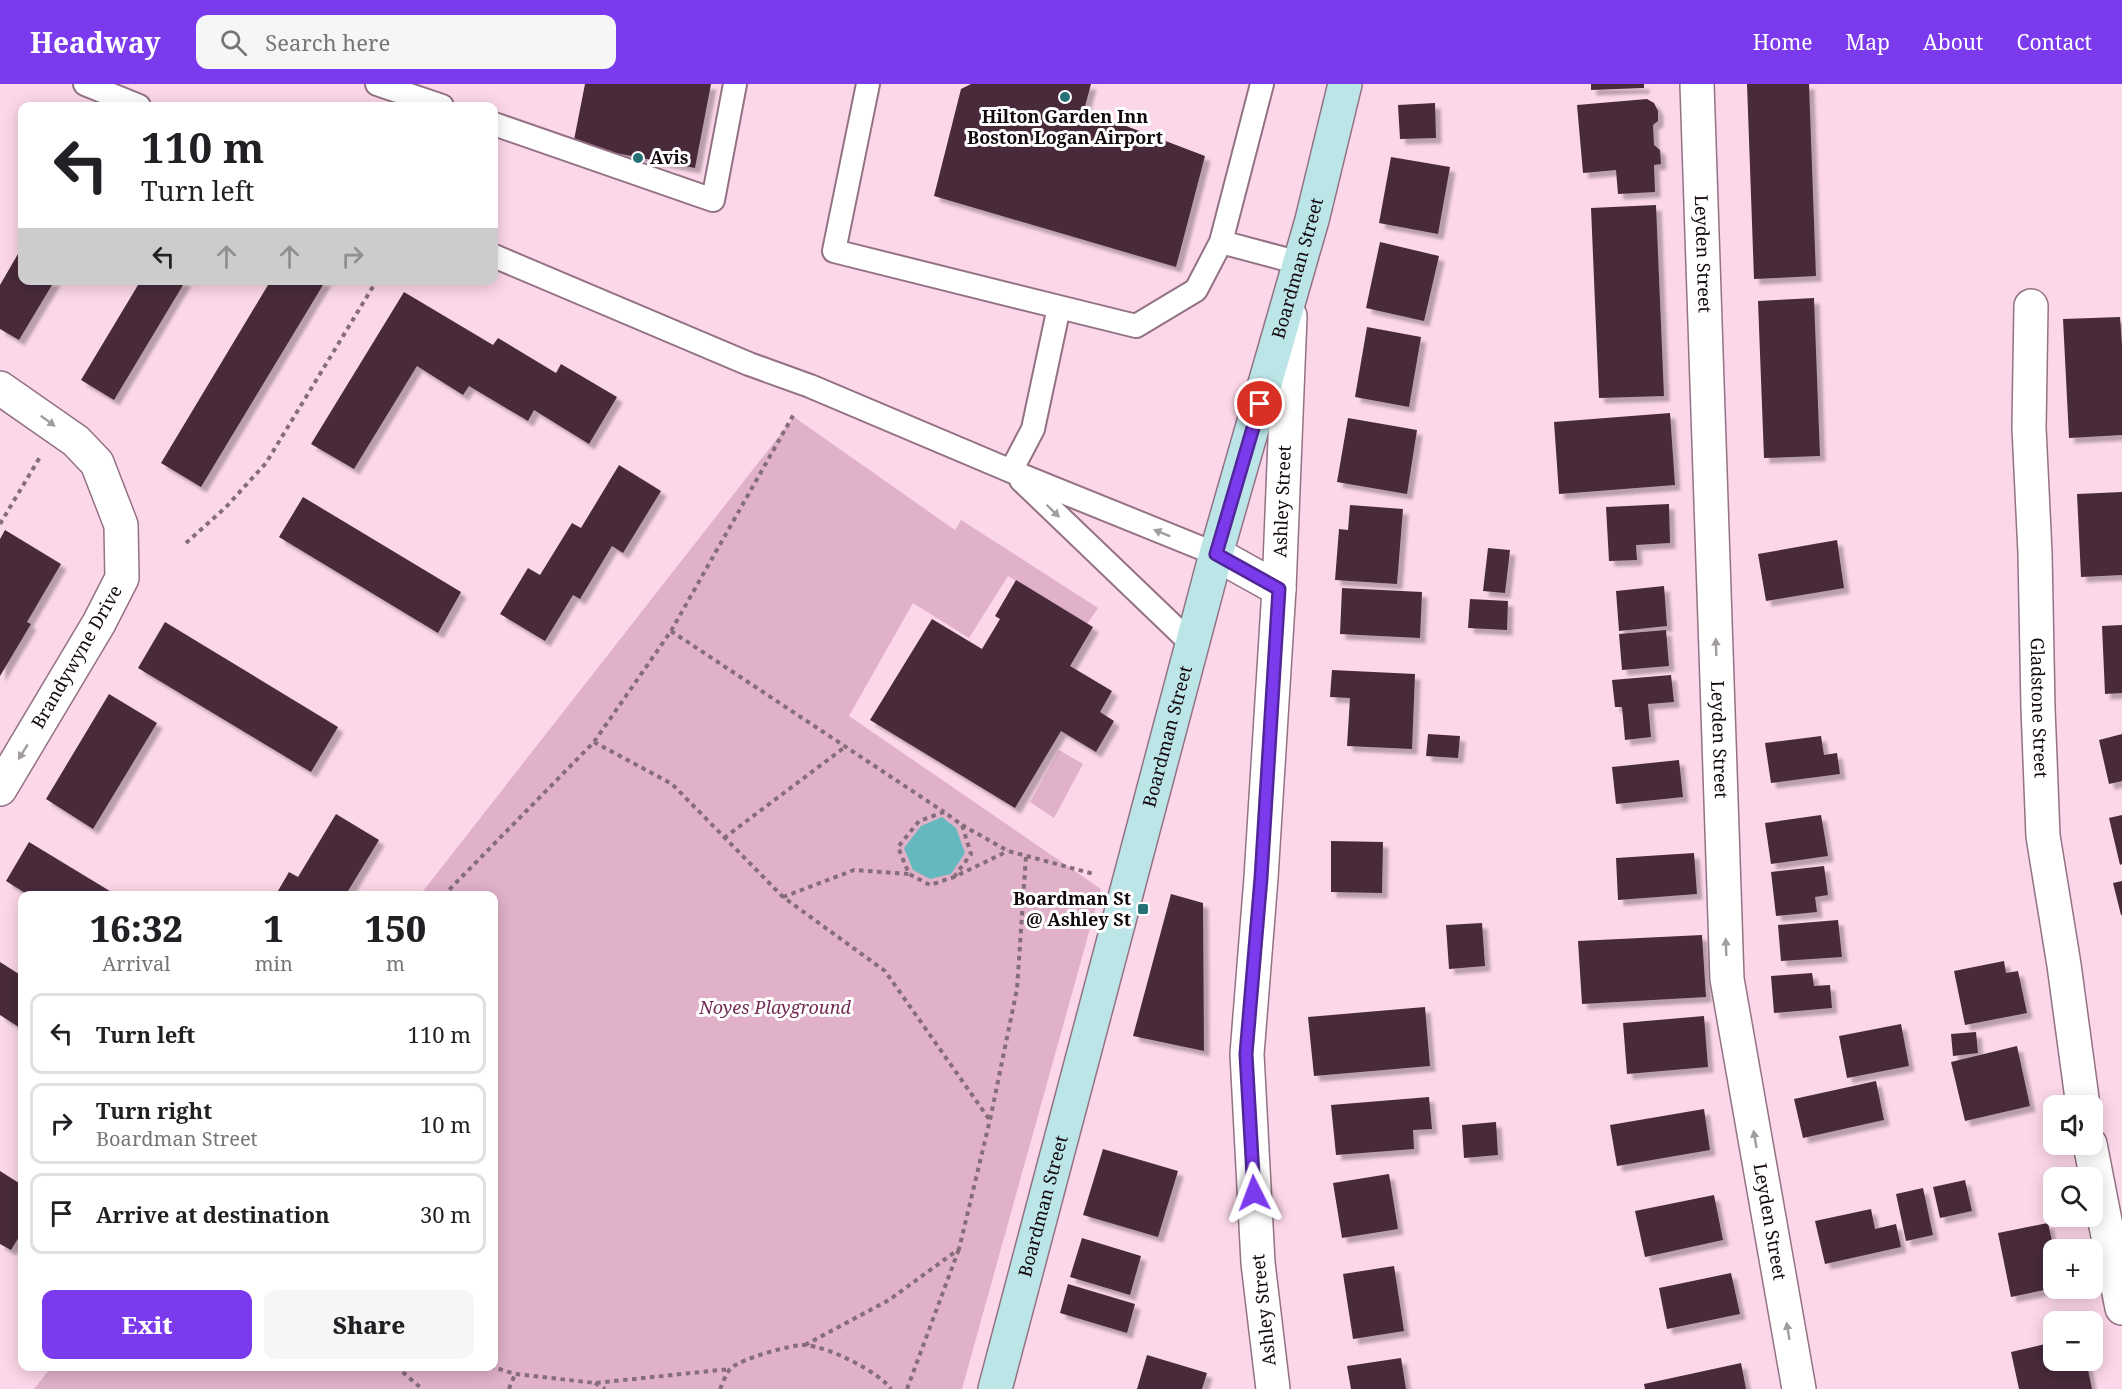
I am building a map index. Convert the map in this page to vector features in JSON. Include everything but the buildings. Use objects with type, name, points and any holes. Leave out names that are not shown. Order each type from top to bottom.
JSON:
[{"type":"main road","name":"Boardman Street","points":[[995,1389],[1216,554],[1312,220],[1345,84]]},
{"type":"street","name":"Leyden Street","points":[[1697,84],[1727,979],[1798,1389]]},
{"type":"street","name":"Ashley Street","points":[[1273,1389],[1258,1263],[1246,1054],[1261,878],[1279,589],[1291,296]]},
{"type":"street","name":"Gladstone Street","points":[[2031,306],[2029,428],[2043,836],[2082,1095]]},
{"type":"street","name":"Brandywyne Drive","points":[[0,388],[76,441],[97,463],[121,525],[122,578],[99,623],[0,789]]},
{"type":"street","points":[[1216,554],[1279,589]]},
{"type":"street","points":[[2092,1155],[2122,1308]]},
{"type":"lane","points":[[85,84],[129,102]]},
{"type":"lane","points":[[498,125],[713,200],[735,84]]},
{"type":"lane","points":[[868,84],[834,252],[1136,326],[1196,290],[1221,242],[1262,84]]},
{"type":"lane","points":[[389,86],[431,102]]},
{"type":"lane","points":[[1221,242],[1300,263]]},
{"type":"lane","points":[[498,258],[749,364],[810,386],[1216,554]]},
{"type":"lane","points":[[1011,471],[1033,429],[1059,307]]},
{"type":"lane","points":[[1011,471],[1193,645]]},
{"type":"path","points":[[186,543],[226,507],[266,463],[374,285]]},
{"type":"path","points":[[448,891],[594,742],[671,631],[810,386]]},
{"type":"path","points":[[0,524],[44,450]]},
{"type":"path","points":[[671,631],[962,825],[1008,851],[1129,884]]},
{"type":"path","points":[[594,742],[672,784],[783,897],[885,971],[990,1120]]},
{"type":"path","points":[[724,838],[845,747]]},
{"type":"path","points":[[909,874],[898,847],[919,821],[944,812]]},
{"type":"path","points":[[954,877],[971,854],[962,825]]},
{"type":"path","points":[[783,897],[854,870],[909,874],[930,885],[954,877],[1008,851]]},
{"type":"path","points":[[907,1389],[959,1249],[990,1120],[1017,989],[1026,856]]},
{"type":"path","points":[[498,1369],[515,1374],[594,1383],[730,1369],[762,1354],[805,1345],[889,1300],[959,1249]]},
{"type":"path","points":[[805,1345],[849,1359],[885,1380],[891,1389]]},
{"type":"path","points":[[720,1389],[730,1369]]},
{"type":"path","points":[[402,1371],[422,1389]]},
{"type":"path","points":[[509,1389],[515,1374]]},
{"type":"path","points":[[594,1383],[605,1389]]},
{"type":"green space","name":"Noyes Playground","points":[[794,417],[955,530],[961,520],[1098,608],[1087,624],[1008,576],[969,638],[913,603],[849,716],[1101,889],[962,1389],[34,1389],[48,1371],[498,1371],[498,891],[423,891]]},
{"type":"green space","points":[[1059,750],[1083,764],[1054,818],[1030,802]]},
{"type":"water","points":[[942,817],[956,828],[965,853],[951,874],[930,879],[913,870],[904,848],[921,826]]},
{"type":"place","name":"Hilton Garden Inn Boston Logan Airport","points":[[1065,97]]},
{"type":"place","name":"Avis","points":[[638,158]]},
{"type":"place","name":"Boardman St @ Ashley St","points":[[1143,909]]},
{"type":"route","points":[[1254,1193],[1246,1054],[1261,878],[1279,589],[1216,554],[1260,404]]}]
